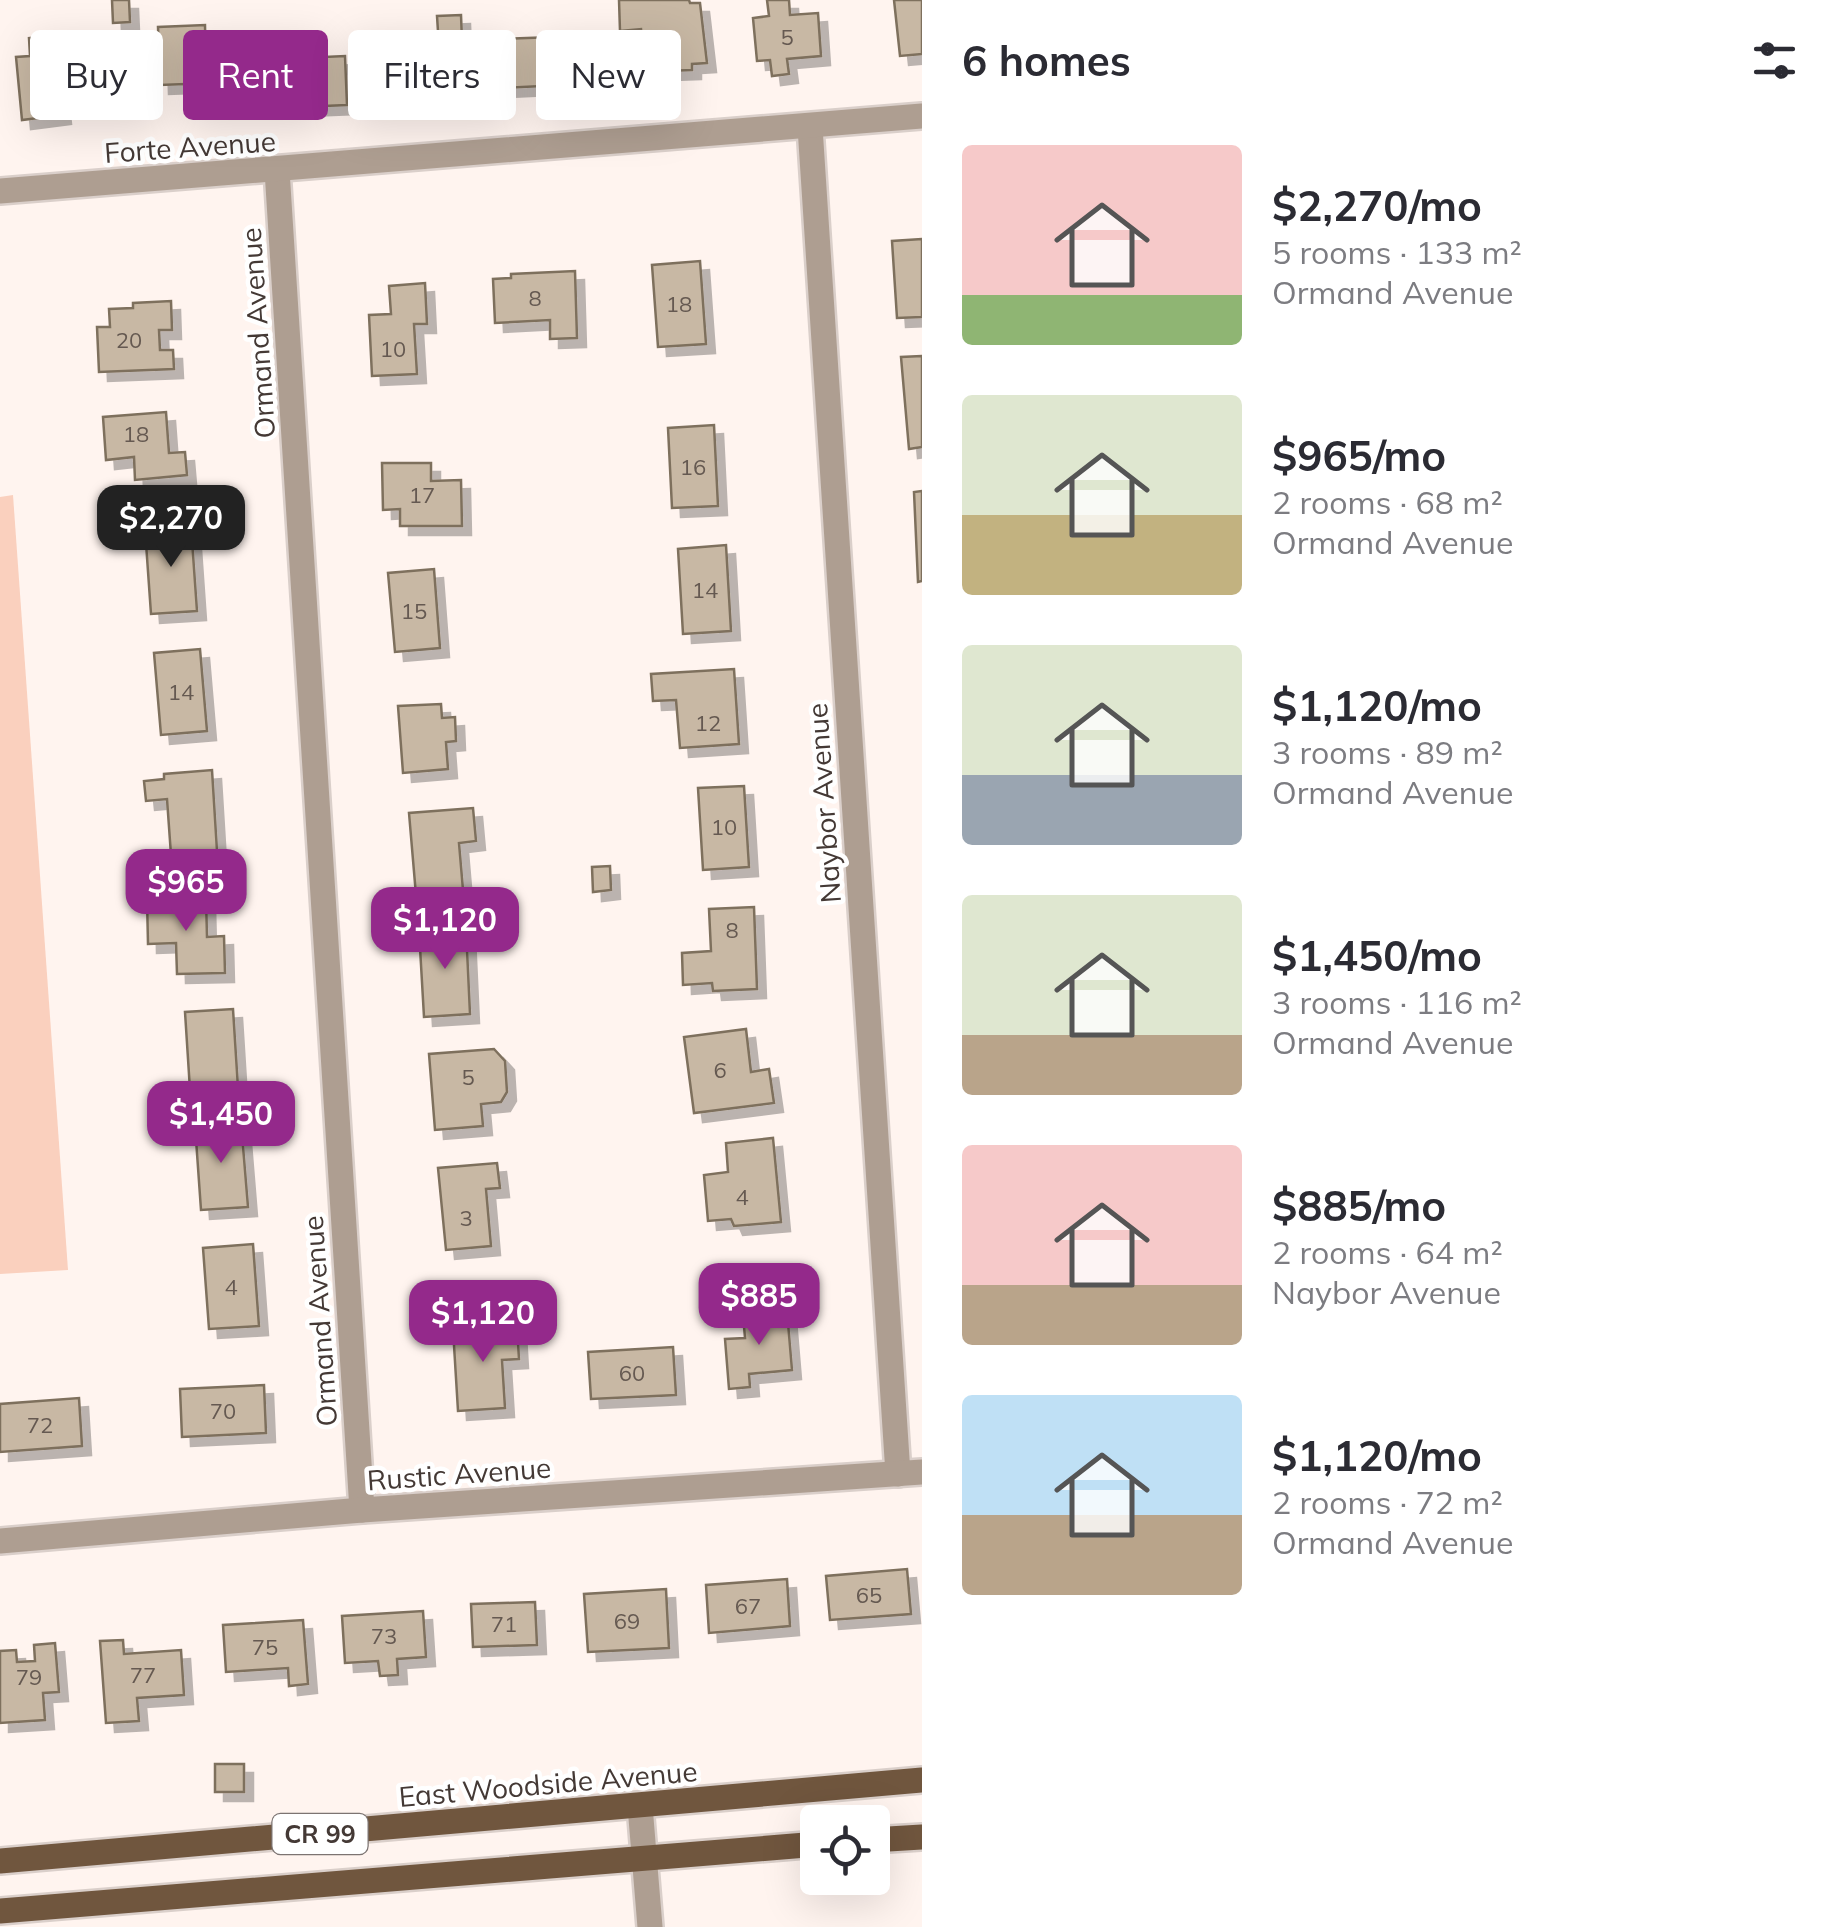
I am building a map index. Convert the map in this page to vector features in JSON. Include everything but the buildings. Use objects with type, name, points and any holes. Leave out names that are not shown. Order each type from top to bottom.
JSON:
[{"type":"main road","name":"East Woodside Avenue","points":[[0,1861],[922,1780]]},
{"type":"main road","points":[[890,1839],[922,1837]]},
{"type":"main road","name":"CR 99","points":[[0,1912],[800,1845]]},
{"type":"street","name":"Forte Avenue","points":[[0,191],[922,116]]},
{"type":"street","name":"Naybor Avenue","points":[[810,127],[910,1473]]},
{"type":"street","name":"Ormand Avenue","points":[[277,170],[362,1510]]},
{"type":"street","name":"Rustic Avenue","points":[[0,1541],[362,1510],[910,1473]]},
{"type":"street","points":[[640,1806],[650,1927]]},
{"type":"shaded area","points":[[13,495],[68,1270],[0,1274],[0,497]]}]
